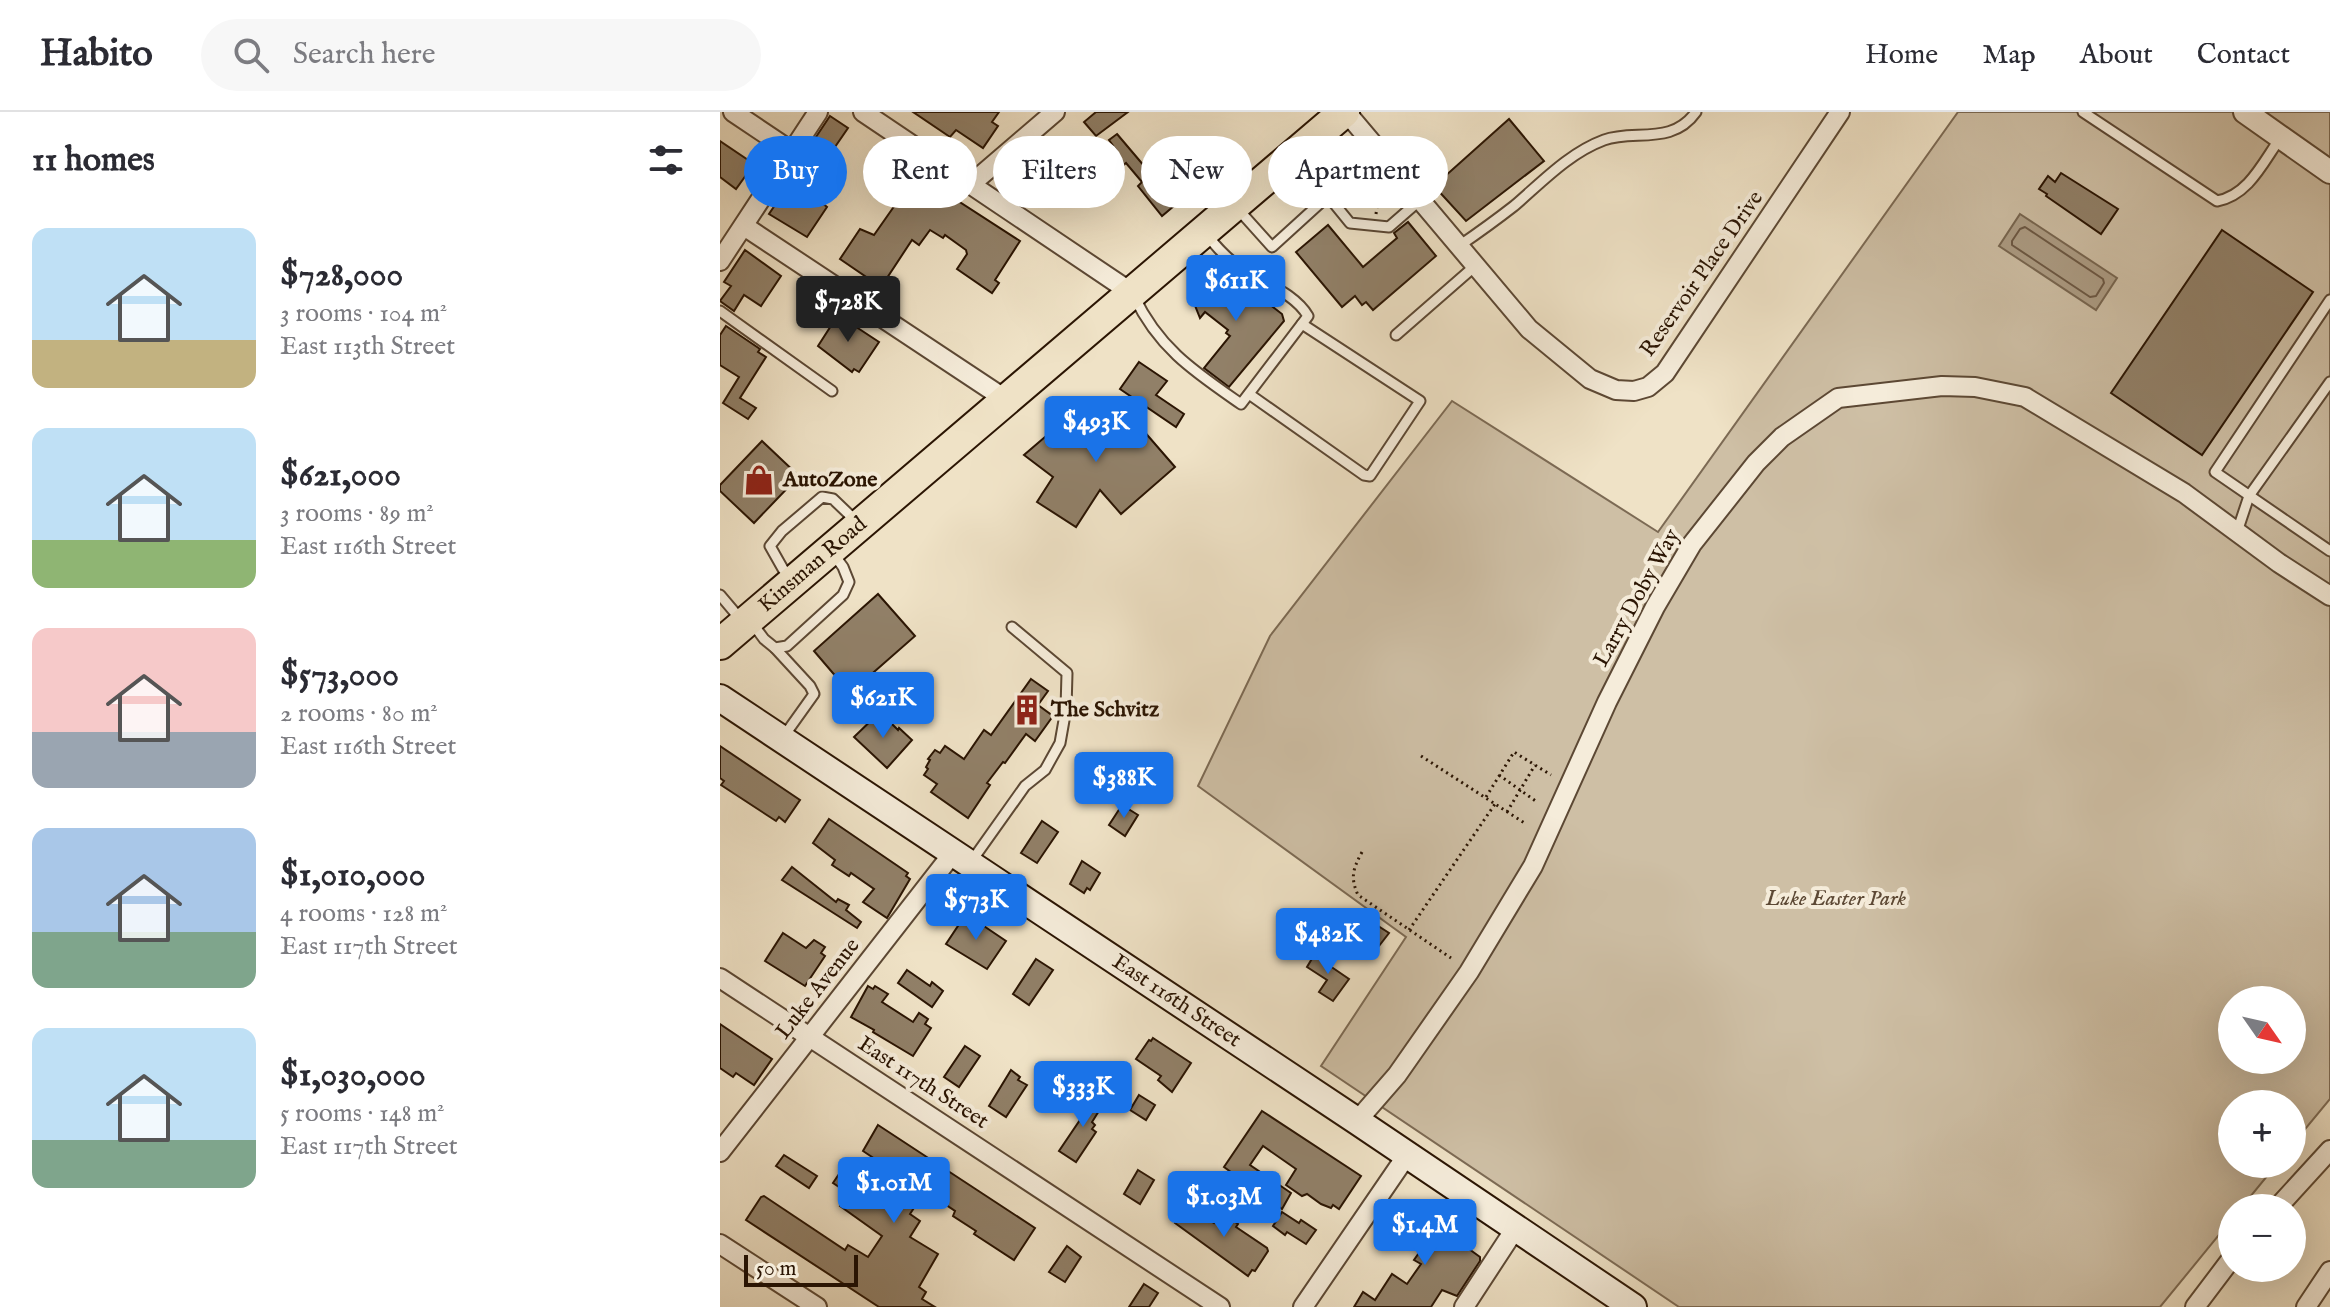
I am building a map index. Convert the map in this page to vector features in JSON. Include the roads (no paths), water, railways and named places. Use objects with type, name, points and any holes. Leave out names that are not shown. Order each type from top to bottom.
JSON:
[{"type":"main road","name":"Kinsman Road","points":[[1252,191],[1345,112]]},
{"type":"main road","name":"Kinsman Road","points":[[720,644],[1232,208]]},
{"type":"main road","name":"East 116th Street","points":[[720,698],[1633,1307]]},
{"type":"street","points":[[733,112],[769,136]]},
{"type":"street","points":[[801,136],[818,112]]},
{"type":"street","points":[[863,112],[899,136]]},
{"type":"street","points":[[977,179],[1055,112]]},
{"type":"street","name":"Reservoir Place Drive","points":[[1345,112],[1365,136]]},
{"type":"street","name":"Reservoir Place Drive","points":[[1427,208],[1529,329],[1590,379],[1616,390],[1634,391],[1648,387],[1665,373],[1840,112]]},
{"type":"street","points":[[2245,112],[2330,172]]},
{"type":"street","points":[[977,188],[1132,293]]},
{"type":"street","points":[[720,261],[755,208]]},
{"type":"street","points":[[744,226],[1005,399]]},
{"type":"street","name":"Larry Doby Way","points":[[1357,1121],[1397,1075],[1469,972],[1533,866],[1607,702],[1655,607],[1692,544],[1756,463],[1782,437],[1838,398],[1942,386],[1975,387],[2025,397],[2184,493],[2330,596]]},
{"type":"street","name":"Luke Avenue","points":[[720,1152],[961,859]]},
{"type":"street","name":"East 117th Street","points":[[720,978],[1220,1307]]},
{"type":"street","points":[[2290,1194],[2330,1150]]},
{"type":"street","points":[[1303,1307],[1407,1155]]},
{"type":"street","points":[[1464,1307],[1515,1229]]},
{"type":"street","points":[[720,1244],[817,1307]]},
{"type":"street","points":[[2306,1307],[2330,1271]]},
{"type":"street","points":[[2195,1307],[2218,1277]]},
{"type":"lane","points":[[1396,335],[1498,219],[1576,154],[1607,139],[1653,136],[1689,121],[1696,112]]},
{"type":"lane","points":[[2083,112],[2217,201],[2230,199],[2243,190],[2281,137]]},
{"type":"lane","points":[[1238,208],[1272,247],[1315,208]]},
{"type":"lane","points":[[1338,208],[1350,223],[1389,227],[1411,208]]},
{"type":"lane","points":[[1132,293],[1144,318],[1170,352],[1241,404],[1308,316],[1296,302],[1220,251],[1205,231]]},
{"type":"lane","points":[[2330,300],[2215,472],[2330,551]]},
{"type":"lane","points":[[720,311],[832,391]]},
{"type":"lane","points":[[1249,394],[1364,475],[1370,476],[1420,401],[1302,324]]},
{"type":"lane","points":[[2237,532],[2249,496],[2330,382]]},
{"type":"lane","points":[[793,581],[770,546],[801,514],[822,497],[833,499],[860,524]]},
{"type":"lane","points":[[775,648],[787,646],[843,595],[849,582],[830,549]]},
{"type":"lane","points":[[720,595],[775,648],[814,694],[781,739]]},
{"type":"lane","name":"Luke Avenue","points":[[961,859],[1025,786],[1045,770],[1060,743],[1066,709],[1067,673],[1012,627]]},
{"type":"water","points":[[2020,214],[2117,278],[2096,310],[1999,246]]},
{"type":"place","name":"AutoZone","points":[[759,480]]},
{"type":"place","name":"The Schvitz","points":[[1027,710]]},
{"type":"park label","name":"Luke Easter Park","points":[[1836,899]]}]
